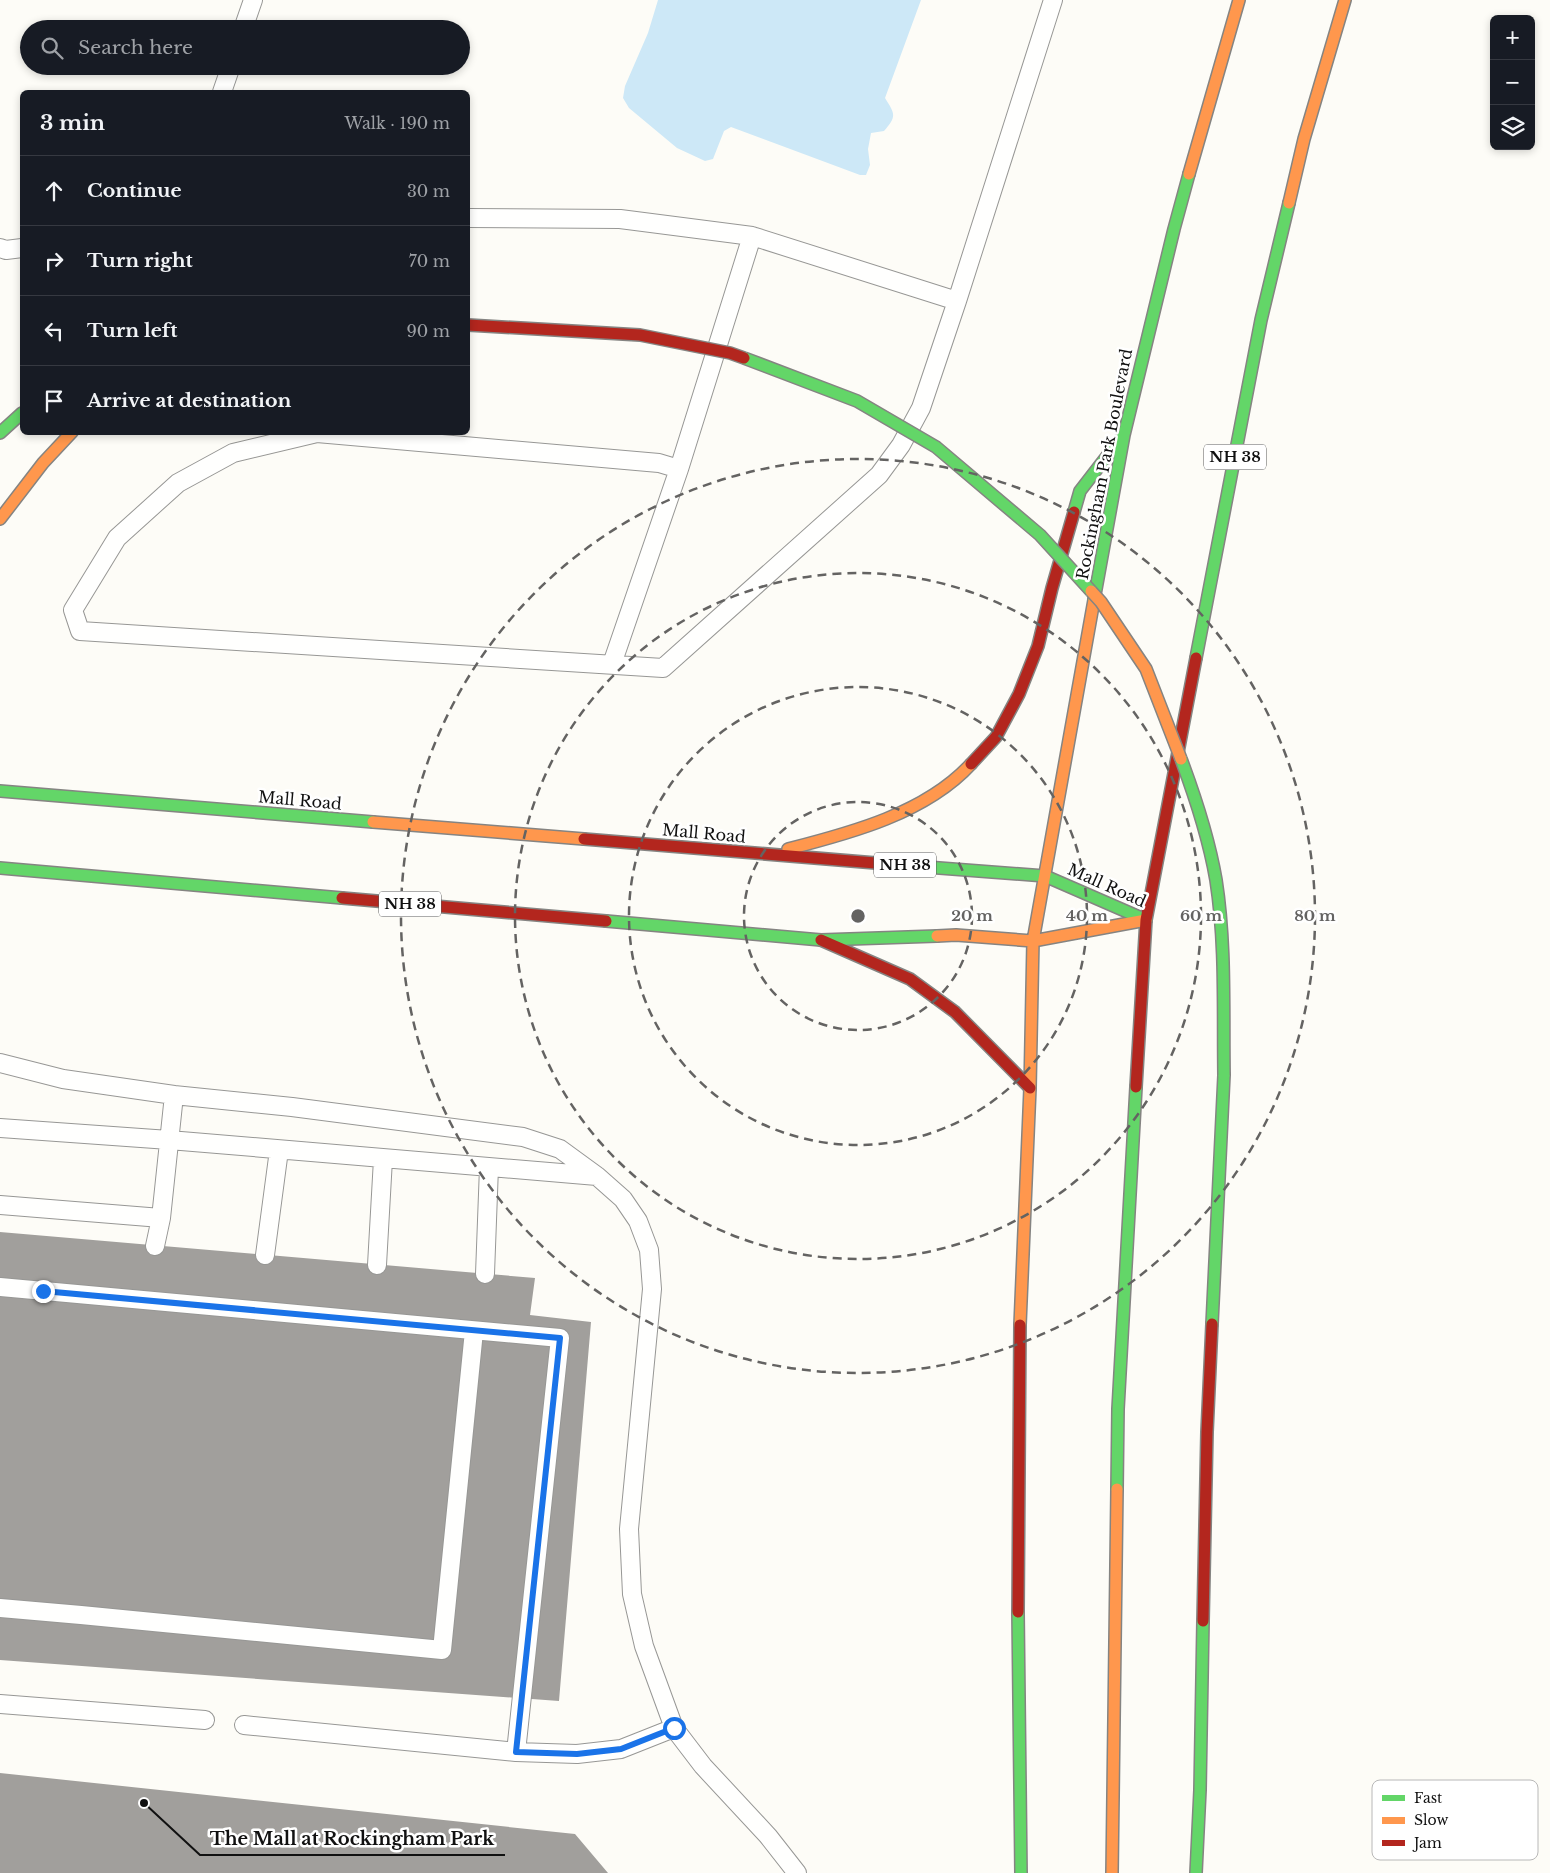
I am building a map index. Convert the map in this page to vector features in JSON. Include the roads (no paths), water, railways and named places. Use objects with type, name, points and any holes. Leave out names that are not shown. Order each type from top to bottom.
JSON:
[{"type":"main road","name":"Rockingham Park Boulevard","points":[[1021,1873],[1018,1599],[1020,1332],[1030,1088],[1033,941],[1124,435],[1174,229],[1239,0]]},
{"type":"main road","name":"NH 38","points":[[1146,920],[1261,320],[1304,139],[1345,0]]},
{"type":"main road","points":[[470,325],[640,335],[730,353],[857,401],[936,447],[1040,535],[1101,602],[1146,669],[1200,806],[1216,880],[1221,932],[1224,1074],[1207,1432],[1200,1790],[1196,1873]]},
{"type":"main road","points":[[0,433],[20,415]]},
{"type":"main road","points":[[0,519],[23,486],[55,448],[69,435]]},
{"type":"main road","points":[[764,854],[835,837],[882,820],[925,800],[963,773],[996,737],[1020,694],[1038,646],[1052,588],[1080,491],[1124,435]]},
{"type":"main road","name":"Mall Road","points":[[0,791],[1045,876],[1146,920]]},
{"type":"main road","name":"Mall Road","points":[[0,868],[821,940],[956,935],[1033,941],[1146,920]]},
{"type":"main road","points":[[1112,1873],[1118,1409],[1146,920]]},
{"type":"main road","points":[[821,940],[910,979],[955,1012],[1030,1088]]},
{"type":"lane","points":[[246,20],[253,0]]},
{"type":"lane","points":[[309,435],[233,453],[178,483],[118,538],[73,610],[80,631],[663,668],[879,474],[901,445],[921,408],[1053,0]]},
{"type":"lane","points":[[223,90],[228,75]]},
{"type":"lane","points":[[470,218],[620,219],[752,236],[957,301]]},
{"type":"lane","points":[[612,664],[680,469],[752,236]]},
{"type":"lane","points":[[0,248],[6,250],[20,248]]},
{"type":"lane","points":[[340,435],[659,463],[680,469]]},
{"type":"lane","points":[[0,1063],[63,1079],[174,1095],[301,1108],[523,1137],[560,1149],[623,1199],[638,1221],[649,1250],[652,1290],[629,1528],[632,1594],[644,1646],[674,1728],[703,1766],[768,1836],[796,1873]]},
{"type":"lane","points":[[156,1246],[161,1218],[174,1095]]},
{"type":"lane","points":[[0,1128],[170,1140],[596,1176]]},
{"type":"lane","points":[[265,1255],[279,1150]]},
{"type":"lane","points":[[376,1264],[383,1159]]},
{"type":"lane","points":[[485,1274],[489,1167]]},
{"type":"lane","points":[[0,1205],[161,1218]]},
{"type":"lane","points":[[0,1288],[560,1338],[516,1752]]},
{"type":"lane","points":[[0,1608],[81,1614],[442,1650],[474,1331]]},
{"type":"lane","points":[[0,1704],[205,1720]]},
{"type":"lane","points":[[244,1725],[516,1752],[577,1754],[621,1749],[674,1728]]},
{"type":"water","points":[[658,0],[921,0],[885,98],[893,112],[893,118],[884,131],[871,133],[868,149],[870,165],[866,175],[860,175],[731,127],[724,131],[713,159],[705,161],[677,148],[629,108],[623,98],[625,86],[648,33]]},
{"type":"place","name":"The Mall at Rockingham Park","points":[[144,1803]]}]
